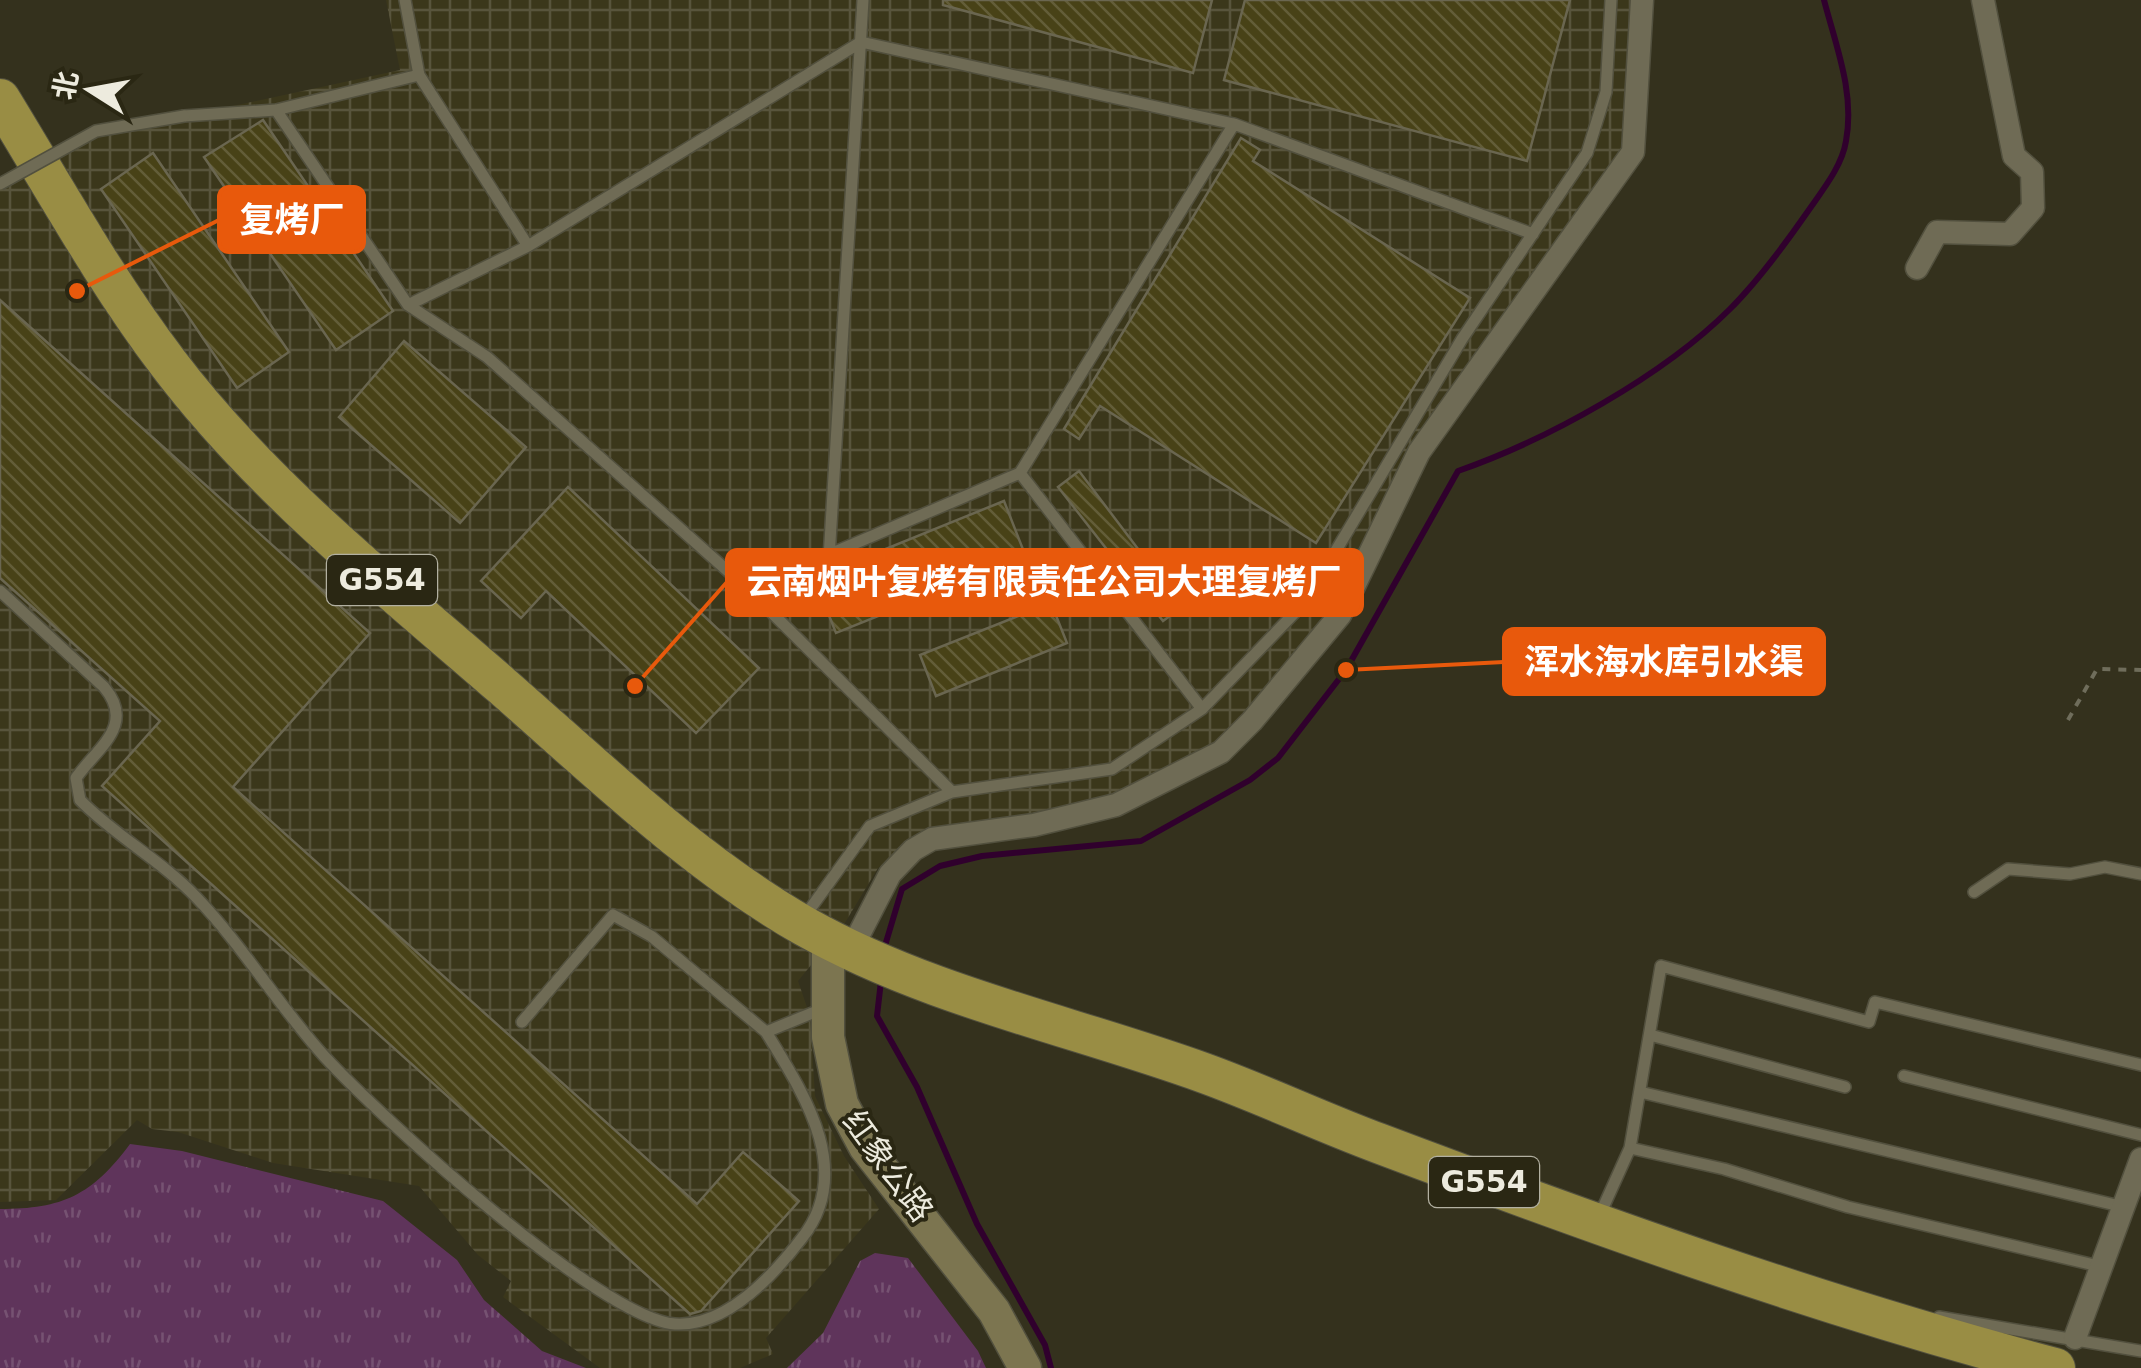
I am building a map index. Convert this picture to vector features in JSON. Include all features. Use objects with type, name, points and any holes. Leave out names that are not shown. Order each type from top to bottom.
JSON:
[{"type":"highway","name":"G554","points":[[10,123],[168,364],[253,459],[358,558],[562,738],[701,853],[837,943],[918,978],[1200,1072],[1597,1216],[1899,1314],[2065,1353]]},
{"type":"highway","points":[[1899,1314],[1930,1368]]},
{"type":"main road","name":"红象公路","points":[[837,943],[826,1007],[836,1084],[852,1127],[983,1297],[1024,1368]]},
{"type":"street","points":[[837,943],[890,874],[913,850],[932,839],[1034,825],[1116,805],[1221,752],[1252,721],[1340,614],[1419,452],[1633,152],[1642,0]]},
{"type":"street","points":[[1916,268],[1937,232],[2010,234],[2033,208],[2032,172],[2014,156],[1983,0]]},
{"type":"street","points":[[2065,1353],[2103,1267],[2141,1159]]},
{"type":"lane","points":[[405,0],[419,75],[528,246]]},
{"type":"lane","points":[[829,558],[863,0]]},
{"type":"lane","points":[[837,943],[870,826],[952,792],[1112,769],[1202,709],[1306,601],[1462,338],[1587,153],[1606,92],[1611,0]]},
{"type":"lane","points":[[408,306],[528,246],[861,42],[1234,124],[1533,234]]},
{"type":"lane","points":[[0,184],[96,132],[184,116],[276,110],[419,75]]},
{"type":"lane","points":[[276,110],[408,306],[487,357],[748,589],[952,792]]},
{"type":"lane","points":[[748,589],[829,558],[1020,473],[1234,124]]},
{"type":"lane","points":[[1020,473],[1202,709]]},
{"type":"lane","points":[[0,591],[104,687],[116,706],[115,730],[76,778],[80,800],[196,896],[343,1076],[511,1224],[614,1301],[666,1322],[708,1319],[745,1296],[783,1261],[818,1216],[828,1180],[824,1150],[805,1102],[766,1032],[652,936],[613,915],[522,1022]]},
{"type":"lane","points":[[1974,892],[2008,869],[2070,874],[2105,866],[2141,874]]},
{"type":"lane","points":[[1639,1222],[1597,1216],[1630,1148],[1661,966],[1869,1022],[1875,1002],[2141,1065]]},
{"type":"lane","points":[[766,1032],[826,1007]]},
{"type":"lane","points":[[1650,1034],[1845,1087]]},
{"type":"lane","points":[[1904,1076],[2141,1135]]},
{"type":"lane","points":[[1640,1092],[2124,1206]]},
{"type":"lane","points":[[1630,1148],[1724,1169],[1848,1207],[2103,1267]]},
{"type":"lane","points":[[1931,1316],[2065,1353],[2141,1351]]},
{"type":"path","points":[[2068,720],[2097,669],[2141,670]]},
{"type":"shaded area","points":[[386,0],[1635,0],[1629,148],[1363,546],[1321,626],[1219,746],[1100,803],[929,831],[914,839],[878,868],[843,926],[798,981],[810,1016],[815,1096],[844,1156],[879,1209],[766,1338],[773,1354],[740,1368],[600,1368],[503,1297],[511,1281],[478,1255],[419,1186],[273,1163],[178,1132],[152,1129],[137,1120],[56,1200],[0,1202],[0,189],[93,136],[400,70]]},
{"type":"green space","points":[[130,1144],[182,1151],[383,1201],[457,1260],[484,1300],[542,1351],[586,1368],[0,1368],[0,1209],[42,1206],[74,1196],[103,1176]]},
{"type":"green space","points":[[875,1253],[908,1258],[978,1351],[986,1368],[787,1368],[823,1333],[860,1261]]},
{"type":"building","points":[[943,0],[1212,0],[1193,73],[943,5]]},
{"type":"building","points":[[1245,0],[1570,0],[1527,161],[1224,80]]},
{"type":"building","points":[[263,120],[393,311],[336,350],[204,157]]},
{"type":"building","points":[[1241,138],[1260,150],[1253,161],[1470,298],[1316,543],[1100,406],[1079,439],[1064,429]]},
{"type":"building","points":[[153,153],[289,352],[237,388],[101,189]]},
{"type":"building","points":[[0,300],[370,633],[233,787],[697,1204],[743,1152],[799,1201],[701,1311],[690,1314],[102,786],[160,721],[0,578]]},
{"type":"building","points":[[404,341],[526,447],[460,523],[339,417]]},
{"type":"building","points":[[1079,471],[1182,607],[1163,621],[1058,487]]},
{"type":"building","points":[[568,487],[759,668],[696,733],[546,591],[521,618],[481,581]]},
{"type":"building","points":[[1004,501],[1026,557],[836,633],[814,578]]},
{"type":"building","points":[[1051,603],[1067,643],[936,696],[920,655]]},
{"type":"waterway","points":[[884,949],[902,889],[940,866],[982,856],[1141,841],[1250,780],[1278,758],[1346,670],[1458,471],[1566,424],[1638,382],[1730,309],[1789,239],[1844,151],[1848,123],[1846,87],[1824,0]]},
{"type":"waterway","points":[[881,981],[877,1016],[917,1087],[977,1224],[1045,1345],[1051,1368]]},
{"type":"place","name":"复烤厂","points":[[77,291]]},
{"type":"place","name":"浑水海水库引水渠","points":[[1346,670]]},
{"type":"place","name":"云南烟叶复烤有限责任公司大理复烤厂","points":[[635,686]]}]
